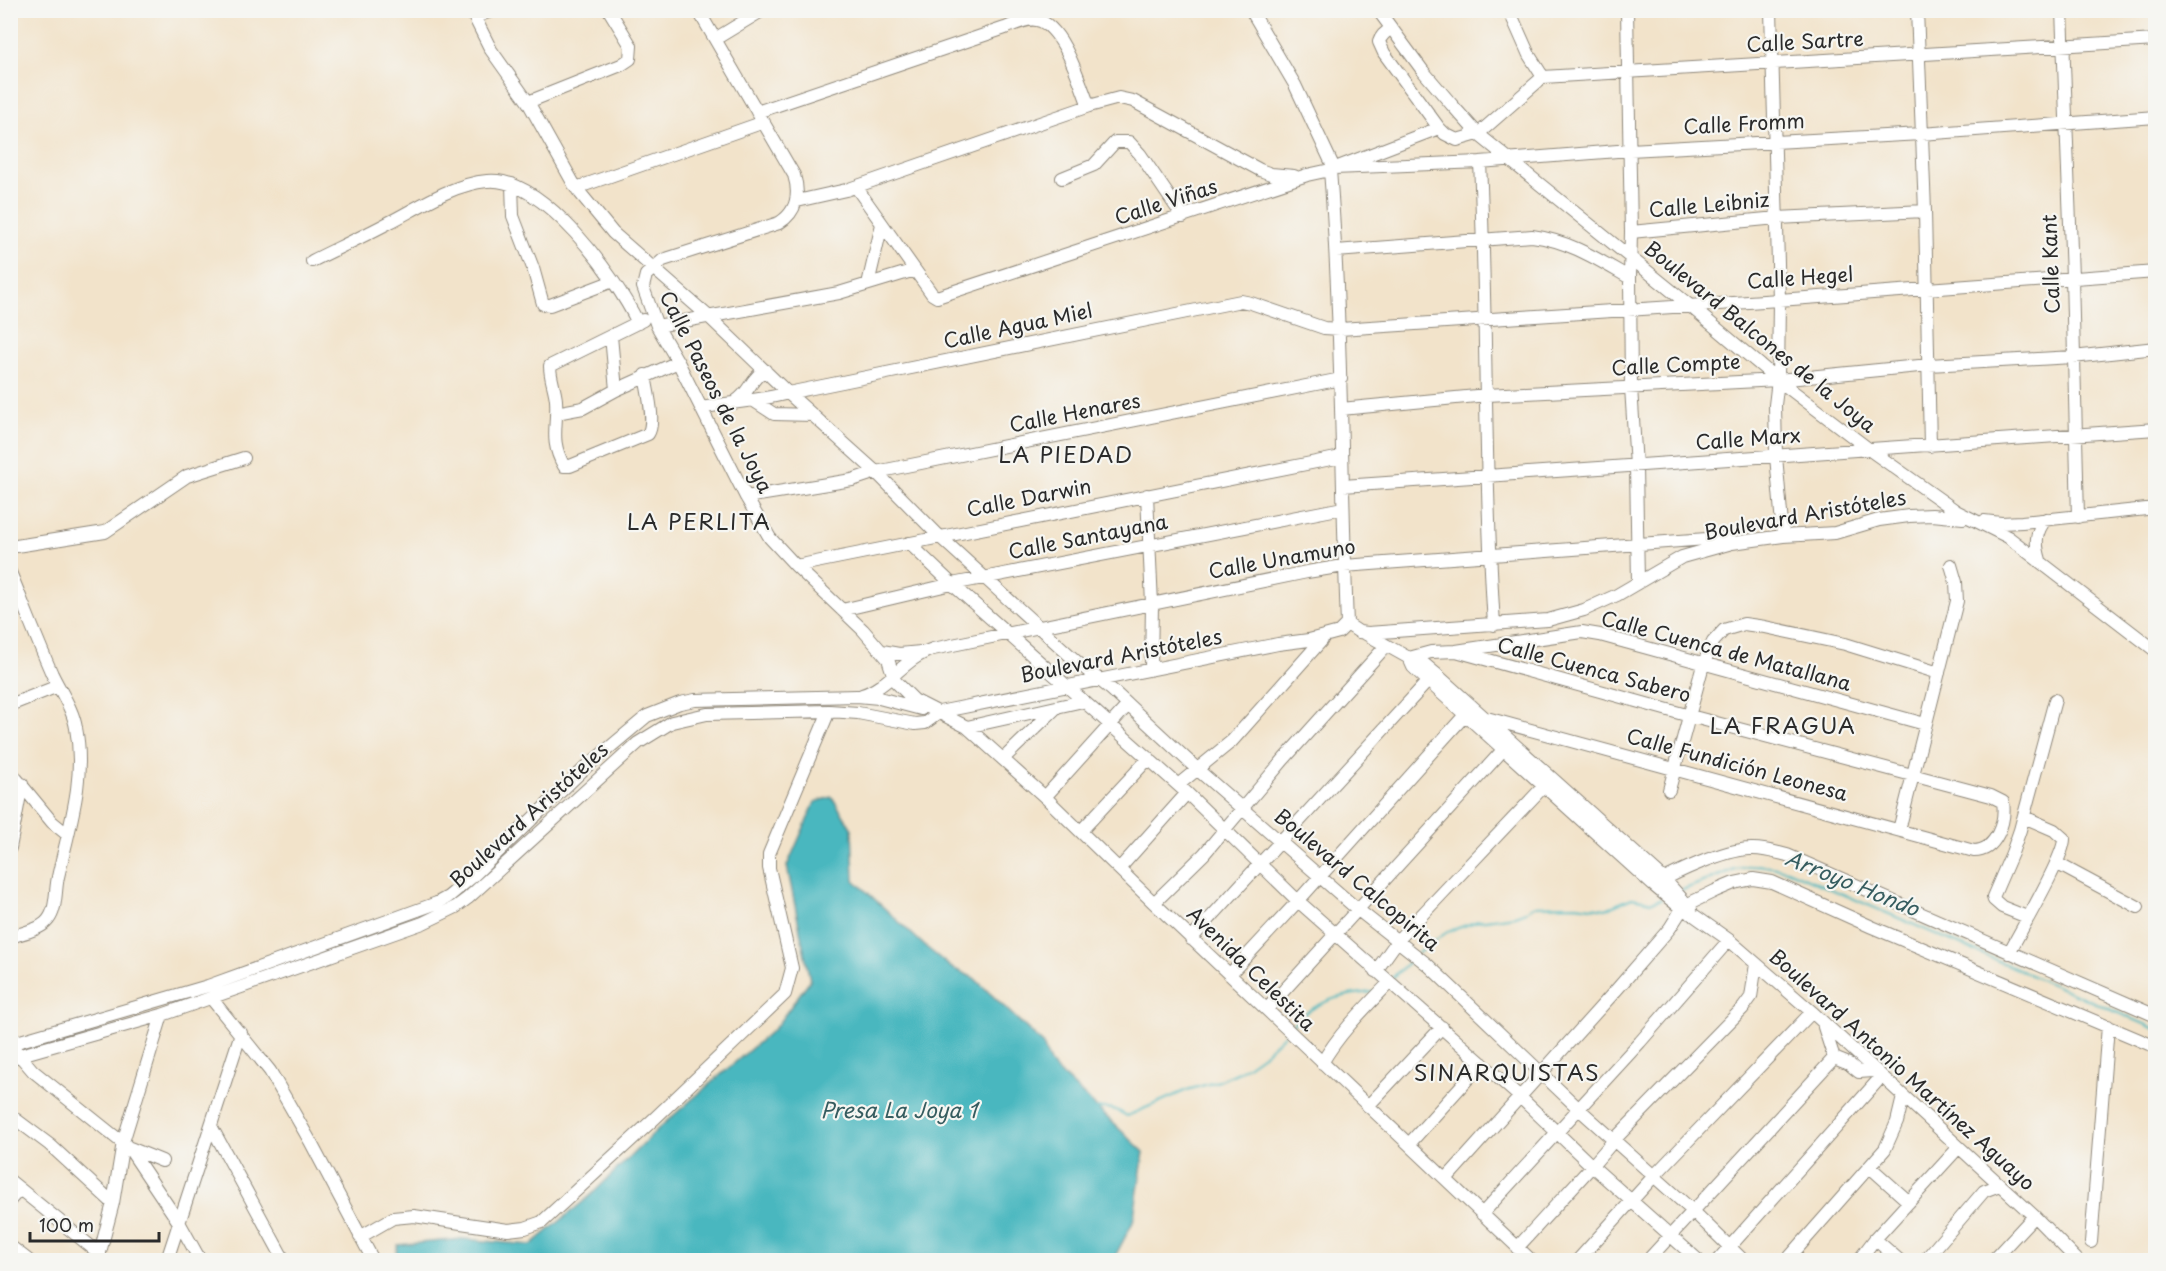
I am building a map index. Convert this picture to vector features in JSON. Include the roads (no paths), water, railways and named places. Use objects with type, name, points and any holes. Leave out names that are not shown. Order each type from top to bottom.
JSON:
[{"type":"street","points":[[473,14],[494,10]]},
{"type":"street","points":[[528,102],[621,65],[630,59],[631,46],[609,10]]},
{"type":"street","points":[[653,267],[668,258],[779,223],[790,214],[797,201],[797,184],[794,175],[698,10]]},
{"type":"street","points":[[715,39],[763,10]]},
{"type":"street","points":[[1251,10],[1295,85],[1332,169],[1340,329],[1341,457],[1347,624]]},
{"type":"street","name":"Boulevard Balcones de la Joya","points":[[1378,10],[1423,71],[1478,134],[1778,380],[1870,450],[1956,511],[2008,537],[2156,651]]},
{"type":"street","points":[[1391,29],[1380,39],[1381,48],[1439,128],[1457,140],[1478,134],[1543,77],[1529,55],[1509,10]]},
{"type":"street","points":[[1627,10],[1631,232]]},
{"type":"street","points":[[1771,10],[1779,300],[1778,380],[1775,405],[1776,456],[1783,536]]},
{"type":"street","points":[[1917,10],[1925,211],[1930,446]]},
{"type":"street","name":"Calle Kant","points":[[2061,10],[2072,277],[2078,517]]},
{"type":"street","name":"Boulevard Calcopirita","points":[[473,14],[491,50],[528,102],[576,188],[613,233],[708,316],[788,393],[876,472],[939,536],[1198,770],[1320,877],[1428,965],[1579,1109],[1615,1139],[1743,1260]]},
{"type":"street","points":[[576,188],[761,117],[994,31],[1031,20],[1041,22],[1061,41],[1070,56],[1089,106]]},
{"type":"street","name":"Calle Sartre","points":[[1543,77],[2156,40]]},
{"type":"street","points":[[797,201],[856,186],[1089,106],[1119,98],[1133,101],[1270,174],[1307,176]]},
{"type":"street","name":"Calle Fromm","points":[[1332,169],[1480,162],[1630,150],[1921,134],[2156,117]]},
{"type":"street","name":"Calle Viñas","points":[[856,186],[932,294],[939,297],[1332,169],[1439,128]]},
{"type":"street","points":[[1062,178],[1094,165],[1115,142],[1129,142],[1140,154],[1183,217]]},
{"type":"street","points":[[1480,162],[1484,240],[1490,555],[1494,625]]},
{"type":"street","points":[[312,261],[461,188],[486,181],[512,184],[545,204],[594,254],[628,303],[638,323]]},
{"type":"street","points":[[512,184],[513,216],[533,267],[540,300],[545,305],[613,281]]},
{"type":"street","name":"Calle Leibniz","points":[[1638,582],[1636,466],[1631,387],[1629,257],[1631,232],[1777,218],[1925,211]]},
{"type":"street","points":[[868,284],[882,224]]},
{"type":"street","points":[[1336,251],[1532,236],[1554,239],[1576,248],[1630,278]]},
{"type":"street","name":"Calle Paseos de la Joya","points":[[653,267],[646,274],[643,287],[655,321],[746,497],[770,538],[882,651],[888,659],[895,681],[914,700],[940,712]]},
{"type":"street","points":[[645,375],[652,420],[650,432],[566,467],[563,465],[556,445],[555,394],[550,369],[556,362],[638,323],[708,316],[815,298],[915,270]]},
{"type":"street","name":"Calle Hegel","points":[[1340,329],[2156,272]]},
{"type":"street","name":"Calle Agua Miel","points":[[701,408],[736,401],[754,401],[1232,302],[1251,303],[1324,328],[1340,329]]},
{"type":"street","points":[[611,336],[616,390]]},
{"type":"street","name":"Calle Compte","points":[[1341,409],[1487,394],[1778,380],[1929,365],[2073,357],[2156,348]]},
{"type":"street","points":[[556,413],[583,408],[645,375],[678,362]]},
{"type":"street","points":[[736,401],[745,396],[754,377],[765,370]]},
{"type":"street","name":"Calle Henares","points":[[746,497],[852,480],[876,472],[1341,379]]},
{"type":"street","points":[[754,401],[774,414],[813,415]]},
{"type":"street","name":"Calle Marx","points":[[1343,486],[2156,429]]},
{"type":"street","name":"Calle Darwin","points":[[796,566],[1341,457]]},
{"type":"street","points":[[10,547],[105,532],[187,476],[244,458]]},
{"type":"street","points":[[1147,495],[1152,604],[1151,669]]},
{"type":"street","name":"Calle Santayana","points":[[842,610],[986,577],[1343,508]]},
{"type":"street","name":"Boulevard Aristóteles","points":[[11,1044],[208,986],[437,903],[460,888],[602,753],[640,721],[680,703],[714,698],[858,696],[879,698],[940,712],[1278,644],[1368,633],[1548,620],[1570,615],[1617,595],[1683,557],[1732,543],[1783,536],[1834,533],[1879,520],[1909,516],[1948,516],[2001,523],[2156,508]]},
{"type":"street","points":[[2040,560],[2037,548],[2038,528],[2046,519]]},
{"type":"street","name":"Calle Unamuno","points":[[858,696],[876,688],[912,659],[925,652],[1038,626],[1344,566],[1720,538],[1732,543]]},
{"type":"street","points":[[909,543],[1183,789],[1298,901],[1520,1097],[1592,1166],[1698,1260]]},
{"type":"street","points":[[1899,830],[1957,601],[1956,582],[1951,565]]},
{"type":"street","points":[[10,572],[57,686],[74,719],[77,737],[77,798],[49,919],[39,927],[10,937]]},
{"type":"street","name":"Boulevard Aristóteles","points":[[1316,640],[1339,632],[1347,624],[1359,632],[1368,633]]},
{"type":"street","points":[[1670,790],[1703,664],[1713,642],[1724,630],[1744,624],[1765,627],[1845,644],[1939,673]]},
{"type":"street","name":"Calle Cuenca de Matallana","points":[[1409,658],[1431,652],[1456,651],[1582,632],[1925,724]]},
{"type":"street","name":"Boulevard Antonio Martínez Aguayo","points":[[1368,633],[1386,646],[1422,662],[1484,717],[1695,916],[1729,940],[1812,1012],[1824,1026],[2034,1216],[2077,1260]]},
{"type":"street","points":[[1119,869],[1198,770],[1250,723],[1316,640]]},
{"type":"street","points":[[1154,903],[1204,854],[1284,759],[1386,646]]},
{"type":"street","points":[[882,651],[899,654],[925,652]]},
{"type":"street","name":"Calle Cuenca Sabero","points":[[1456,651],[2001,799],[2004,806],[1999,831],[1989,847],[1980,851]]},
{"type":"street","name":"Boulevard Antonio Martínez Aguayo","points":[[1409,658],[1413,667],[1465,716],[1658,882]]},
{"type":"street","points":[[1191,939],[1428,681]]},
{"type":"street","points":[[10,705],[57,686]]},
{"type":"street","points":[[2027,917],[2002,907],[1993,897],[2013,854],[2055,700]]},
{"type":"street","points":[[967,728],[1083,701]]},
{"type":"street","points":[[1045,797],[1128,705]]},
{"type":"street","points":[[1003,759],[1056,708]]},
{"type":"street","points":[[360,1237],[393,1218],[414,1216],[508,1230],[525,1228],[542,1222],[647,1126],[785,994],[792,968],[769,868],[769,854],[829,711]]},
{"type":"street","name":"Boulevard Aristóteles","points":[[15,1057],[162,1015],[423,923],[448,911],[468,898],[638,743],[672,722],[707,714],[829,711],[858,713],[915,724],[925,723],[940,712]]},
{"type":"street","name":"Avenida Celestita","points":[[940,712],[967,728],[1045,797],[1191,939],[1531,1260]]},
{"type":"street","points":[[1230,974],[1465,716]]},
{"type":"street","name":"Calle Fundición Leonesa","points":[[1484,717],[1980,851]]},
{"type":"street","points":[[1267,1009],[1503,750]]},
{"type":"street","points":[[1081,831],[1149,758]]},
{"type":"street","points":[[10,771],[52,822],[68,835]]},
{"type":"street","points":[[571,783],[566,792],[568,797],[580,795]]},
{"type":"street","points":[[10,848],[22,784]]},
{"type":"street","points":[[1322,1063],[1384,978],[1398,940],[1544,786]]},
{"type":"street","points":[[544,809],[556,808],[555,819]]},
{"type":"street","points":[[2009,953],[2064,845],[2064,839],[2054,830],[2024,817]]},
{"type":"street","points":[[1658,882],[1739,850],[1752,849],[1787,855],[2156,1016]]},
{"type":"street","points":[[2056,863],[2138,907]]},
{"type":"street","points":[[1446,1179],[1645,958],[1677,899],[1753,879],[1772,882],[1872,927],[2156,1047]]},
{"type":"street","points":[[1482,1214],[1729,940]]},
{"type":"street","points":[[1517,1248],[1615,1139],[1743,1008],[1751,997],[1756,963]]},
{"type":"street","points":[[212,998],[270,1071],[286,1097],[373,1260]]},
{"type":"street","points":[[1578,1260],[1654,1176],[1812,1012]]},
{"type":"street","points":[[10,1200],[15,1185],[99,1257],[126,1145],[162,1015]]},
{"type":"street","points":[[1824,1026],[1834,1058]]},
{"type":"street","points":[[2091,1242],[2108,1026]]},
{"type":"street","points":[[1368,1106],[1442,1027]]},
{"type":"street","points":[[167,1260],[241,1033]]},
{"type":"street","points":[[11,1044],[15,1057],[126,1145],[162,1161]]},
{"type":"street","points":[[1834,1058],[1842,1060],[1860,1072],[1877,1074]]},
{"type":"street","points":[[1648,1260],[1834,1058]]},
{"type":"street","points":[[1409,1144],[1482,1063]]},
{"type":"street","points":[[1718,1260],[1877,1074]]},
{"type":"street","points":[[1787,1260],[1886,1149],[1897,1122],[1902,1096]]},
{"type":"street","points":[[10,1115],[50,1145],[113,1203]]},
{"type":"street","points":[[211,1126],[284,1260]]},
{"type":"street","points":[[126,1145],[180,1224],[200,1260]]},
{"type":"street","points":[[1859,1260],[1875,1239],[1959,1147]]},
{"type":"street","points":[[1871,1168],[1909,1202]]},
{"type":"street","points":[[1983,1169],[1984,1191]]},
{"type":"street","points":[[1925,1260],[1984,1191],[2000,1185]]},
{"type":"street","points":[[1993,1260],[2034,1216]]},
{"type":"street","points":[[1875,1239],[1899,1260]]},
{"type":"street","points":[[10,1246],[28,1260]]},
{"type":"street","points":[[2063,1260],[2066,1247]]},
{"type":"water","name":"Presa La Joya 1","points":[[832,797],[852,829],[854,880],[926,947],[952,968],[974,978],[1042,1043],[1051,1065],[1144,1152],[1133,1222],[1113,1260],[396,1260],[398,1245],[463,1239],[531,1245],[591,1195],[660,1127],[775,1028],[810,980],[787,866],[815,802]]},
{"type":"waterway","name":"Arroyo Hondo","points":[[1680,891],[1735,869],[1759,865],[1787,870],[2156,1029]]},
{"type":"waterway","name":"Arroyo Hondo","points":[[1418,953],[1447,932],[1478,921],[1515,916],[1526,912],[1532,906],[1576,905],[1606,909],[1632,898],[1652,902],[1661,899]]},
{"type":"waterway","name":"Arroyo Hondo","points":[[1392,978],[1412,959]]},
{"type":"waterway","name":"Arroyo Hondo","points":[[1290,1027],[1318,1005],[1339,997],[1374,992]]},
{"type":"waterway","name":"Arroyo Hondo","points":[[1097,1109],[1113,1109],[1127,1116],[1187,1090],[1219,1081],[1239,1072],[1263,1055],[1285,1034]]},
{"type":"district","name":"LA PIEDAD","points":[[1066,455]]},
{"type":"district","name":"LA PERLITA","points":[[699,522]]},
{"type":"district","name":"LA FRAGUA","points":[[1783,726]]},
{"type":"district","name":"SINARQUISTAS","points":[[1507,1073]]}]
